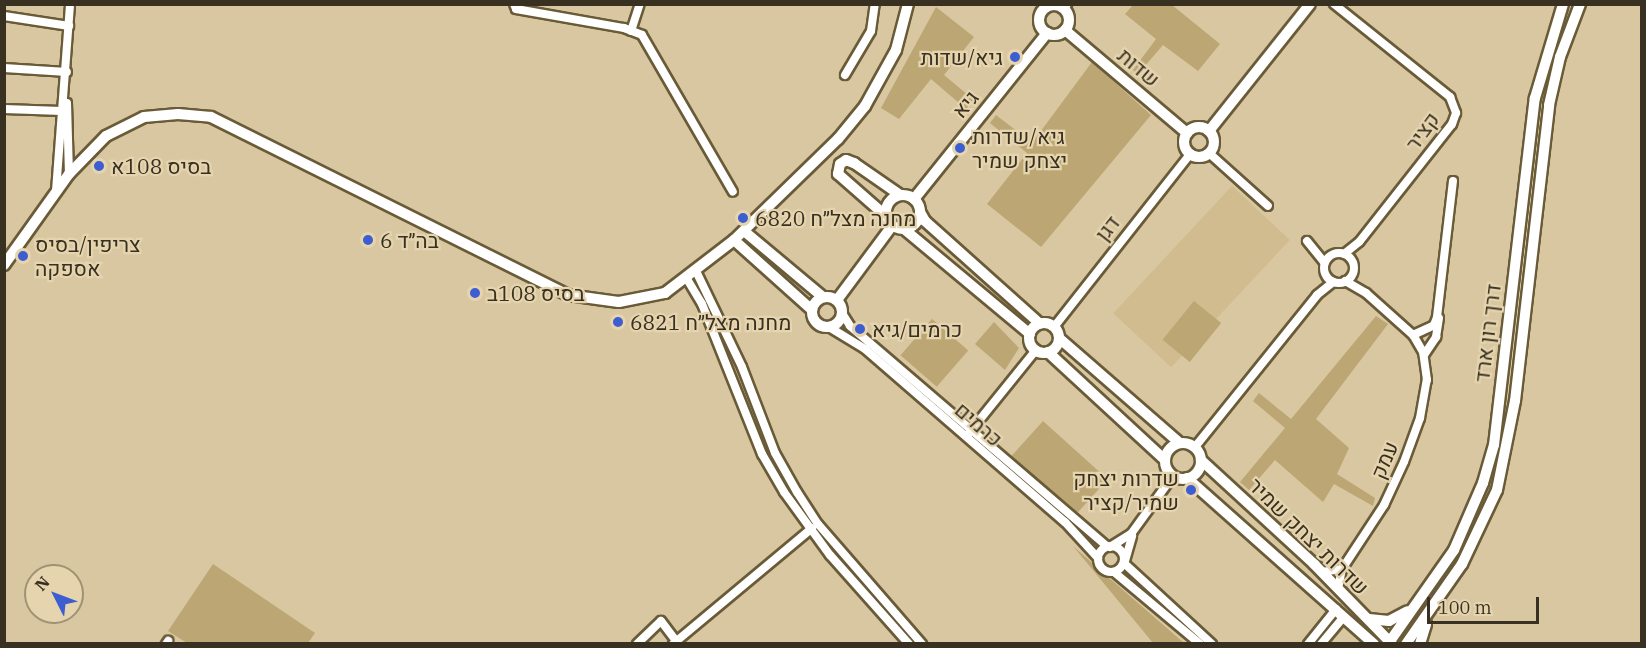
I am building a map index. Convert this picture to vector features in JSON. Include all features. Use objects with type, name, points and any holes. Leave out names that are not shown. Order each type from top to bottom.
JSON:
[{"type":"street","points":[[69,174],[66,72],[70,4]]},
{"type":"street","points":[[514,4],[516,9],[642,35],[734,192]]},
{"type":"street","points":[[631,31],[640,4]]},
{"type":"street","points":[[845,75],[871,31],[874,4]]},
{"type":"street","points":[[6,262],[69,174],[106,136],[144,117],[178,114],[211,117],[568,295],[620,302],[665,293],[687,279],[734,240],[838,139],[865,106],[896,50],[908,4]]},
{"type":"street","points":[[1209,131],[1310,4]]},
{"type":"street","name":"קציר","points":[[1334,4],[1450,97],[1455,113],[1452,124],[1359,242],[1344,254]]},
{"type":"street","name":"דרך רון ארד","points":[[1390,643],[1454,550],[1483,483],[1494,445],[1535,98],[1563,4]]},
{"type":"street","name":"דרך רון ארד","points":[[1406,644],[1429,613],[1482,527],[1508,448],[1549,105],[1560,57],[1580,4]]},
{"type":"street","points":[[1056,5],[1066,7],[1069,22],[1065,30],[1057,35],[1047,33],[1040,22],[1040,7],[1056,5]]},
{"type":"street","points":[[4,16],[69,26]]},
{"type":"street","name":"שדות","points":[[1065,30],[1187,133]]},
{"type":"street","name":"גיא","points":[[914,199],[1047,33]]},
{"type":"street","points":[[4,68],[66,72]]},
{"type":"street","points":[[56,192],[62,111],[66,91]]},
{"type":"street","points":[[4,109],[62,111]]},
{"type":"street","points":[[1198,128],[1209,131],[1214,142],[1209,153],[1200,157],[1190,154],[1184,144],[1187,133],[1198,128]]},
{"type":"street","points":[[1209,153],[1268,206]]},
{"type":"street","name":"דגן","points":[[1054,327],[1190,154]]},
{"type":"street","points":[[1036,350],[1030,334],[904,229],[889,221],[838,174],[840,164],[846,159],[900,195],[914,199],[929,225],[1040,324],[1054,327],[1059,338],[1180,443],[1195,447]]},
{"type":"street","name":"עמק","points":[[1424,355],[1436,337],[1453,181]]},
{"type":"street","points":[[837,300],[889,221],[888,203],[900,195]]},
{"type":"street","points":[[904,229],[913,226],[920,212]]},
{"type":"street","points":[[744,231],[823,297],[837,300]]},
{"type":"street","points":[[734,240],[812,310],[815,322],[829,327],[839,321],[842,313],[837,300]]},
{"type":"street","points":[[1307,241],[1325,263],[1325,275],[1317,295]]},
{"type":"street","name":"קציר","points":[[1352,261],[1359,242]]},
{"type":"street","points":[[1195,447],[1317,295],[1334,282],[1345,281],[1352,273],[1352,261],[1344,254],[1332,255],[1314,247]]},
{"type":"street","points":[[1325,263],[1332,255]]},
{"type":"street","points":[[696,271],[742,367],[775,453],[818,524],[922,644]]},
{"type":"street","name":"עמק","points":[[1352,273],[1366,293]]},
{"type":"street","points":[[1325,275],[1334,282]]},
{"type":"street","points":[[687,279],[702,304],[762,454],[810,530],[909,644]]},
{"type":"street","name":"עמק","points":[[1338,589],[1342,569],[1384,506],[1404,462],[1425,398],[1424,355],[1413,335],[1366,293],[1345,281]]},
{"type":"street","points":[[812,310],[823,297]]},
{"type":"street","name":"עמק","points":[[1413,335],[1434,325],[1438,307]]},
{"type":"street","name":"כרמים","points":[[842,313],[850,326],[1065,522],[1114,572]]},
{"type":"street","points":[[1030,334],[1040,324]]},
{"type":"street","name":"כרמים","points":[[829,327],[865,349],[1109,546],[1125,562]]},
{"type":"street","points":[[1048,352],[1059,338]]},
{"type":"street","points":[[968,433],[1036,350]]},
{"type":"street","points":[[1036,350],[1048,352],[1165,460],[1173,476]]},
{"type":"street","points":[[1165,460],[1171,447],[1180,443]]},
{"type":"street","points":[[1173,476],[1187,478],[1198,470],[1201,460],[1195,447]]},
{"type":"street","name":"שדרות יצחק שמיר","points":[[1201,460],[1322,572],[1390,643]]},
{"type":"street","points":[[1098,558],[1100,549],[1124,541],[1135,530],[1173,476]]},
{"type":"street","name":"שדרות יצחק שמיר","points":[[1187,478],[1374,644]]},
{"type":"street","points":[[637,644],[661,621],[674,642],[818,524]]},
{"type":"street","points":[[1114,572],[1121,571],[1135,530]]},
{"type":"street","points":[[1125,562],[1212,644]]},
{"type":"street","points":[[1322,572],[1342,569]]},
{"type":"street","points":[[1114,572],[1200,644]]},
{"type":"street","points":[[1368,619],[1389,621],[1413,608]]},
{"type":"street","points":[[1308,644],[1336,609]]},
{"type":"street","points":[[1420,644],[1429,613]]},
{"type":"street","points":[[1321,644],[1344,617]]},
{"type":"street","points":[[1354,626],[1365,644]]},
{"type":"shaded area","points":[[1134,4],[1172,5],[1220,44],[1198,71],[1163,45],[1138,74],[1133,70],[1156,39],[1125,14]]},
{"type":"shaded area","points":[[936,7],[974,37],[944,75],[974,100],[966,109],[931,79],[899,119],[881,108]]},
{"type":"shaded area","points":[[1092,62],[1151,115],[1041,247],[987,204],[1027,153],[990,123],[996,115],[1032,143]]},
{"type":"shaded area","points":[[1232,186],[1290,240],[1171,367],[1113,313]]},
{"type":"shaded area","points":[[1194,301],[1221,323],[1190,362],[1163,340]]},
{"type":"shaded area","points":[[1376,316],[1388,324],[1316,419],[1349,448],[1337,474],[1375,498],[1373,506],[1334,484],[1323,502],[1275,460],[1249,490],[1240,482],[1285,428],[1253,401],[1259,393],[1291,419]]},
{"type":"shaded area","points":[[932,319],[968,350],[937,387],[901,355]]},
{"type":"shaded area","points":[[994,322],[1019,348],[1005,370],[975,344]]},
{"type":"shaded area","points":[[1043,421],[1108,479],[1076,515],[1011,457]]},
{"type":"shaded area","points":[[1073,546],[1115,583],[1184,643],[1153,643]]},
{"type":"shaded area","points":[[213,564],[315,633],[308,643],[187,643],[168,631]]},
{"type":"place","name":"גיא/שדות","points":[[1015,57]]},
{"type":"place","name":"גיא/שדרות יצחק שמיר","points":[[960,148]]},
{"type":"place","name":"בסיס 108א","points":[[99,166]]},
{"type":"place","name":"מחנה מצל״ח 6820","points":[[743,218]]},
{"type":"place","name":"בה״ד 6","points":[[368,240]]},
{"type":"place","name":"צריפין/בסיס אספקה","points":[[23,256]]},
{"type":"place","name":"בסיס 108ב","points":[[475,293]]},
{"type":"place","name":"מחנה מצל״ח 6821","points":[[618,322]]},
{"type":"place","name":"כרמים/גיא","points":[[860,329]]},
{"type":"place","name":"שדרות יצחק שמיר/קציר","points":[[1191,490]]}]
